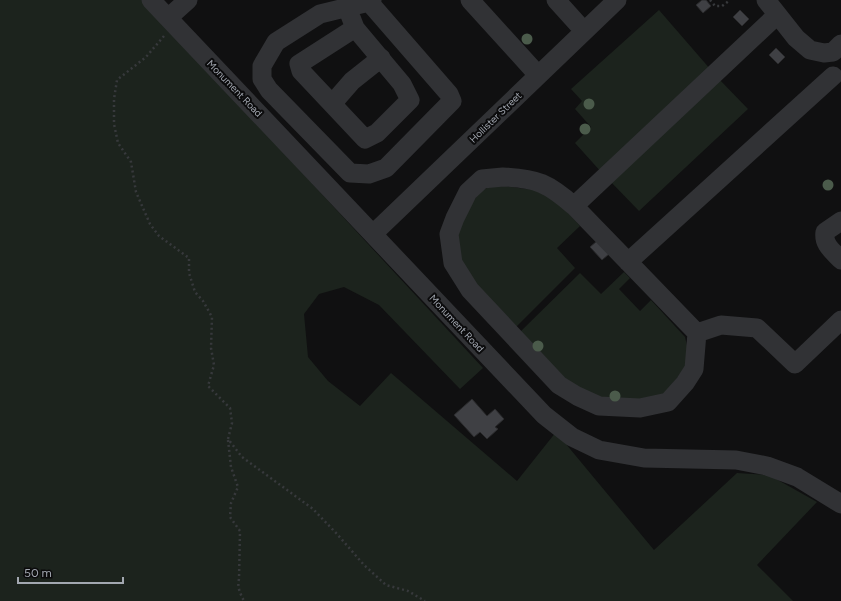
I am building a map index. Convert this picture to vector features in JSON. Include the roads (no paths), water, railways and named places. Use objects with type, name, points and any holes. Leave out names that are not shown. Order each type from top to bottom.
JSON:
[{"type":"street","name":"Monument Road","points":[[152,0],[544,415],[572,437],[599,450],[644,458],[736,460],[767,466],[797,477],[841,504]]},
{"type":"street","points":[[171,21],[188,0]]},
{"type":"street","points":[[470,0],[538,75]]},
{"type":"street","points":[[556,0],[584,31]]},
{"type":"street","name":"Hollister Street","points":[[373,234],[617,0]]},
{"type":"street","points":[[628,262],[837,80],[810,50],[796,38],[766,0]]},
{"type":"street","points":[[370,1],[449,94],[452,101],[386,168],[369,174],[350,173],[269,90],[262,79],[262,66],[276,42],[320,14],[370,1]]},
{"type":"street","points":[[347,7],[355,28],[402,84],[410,100],[377,133],[365,139],[301,71],[299,64],[355,28]]},
{"type":"street","points":[[574,206],[777,15]]},
{"type":"street","points":[[810,50],[824,54],[833,52],[841,44]]},
{"type":"street","points":[[332,104],[352,82],[381,58]]},
{"type":"street","points":[[516,177],[538,182],[556,190],[574,206],[697,333],[694,369],[685,383],[668,402],[640,408],[599,406],[577,396],[559,384],[470,290],[453,263],[449,234],[468,192],[482,179],[516,177]]},
{"type":"street","points":[[841,221],[825,232],[824,238],[827,245],[841,260]]},
{"type":"street","points":[[697,333],[720,325],[758,328],[795,364],[841,320]]}]
